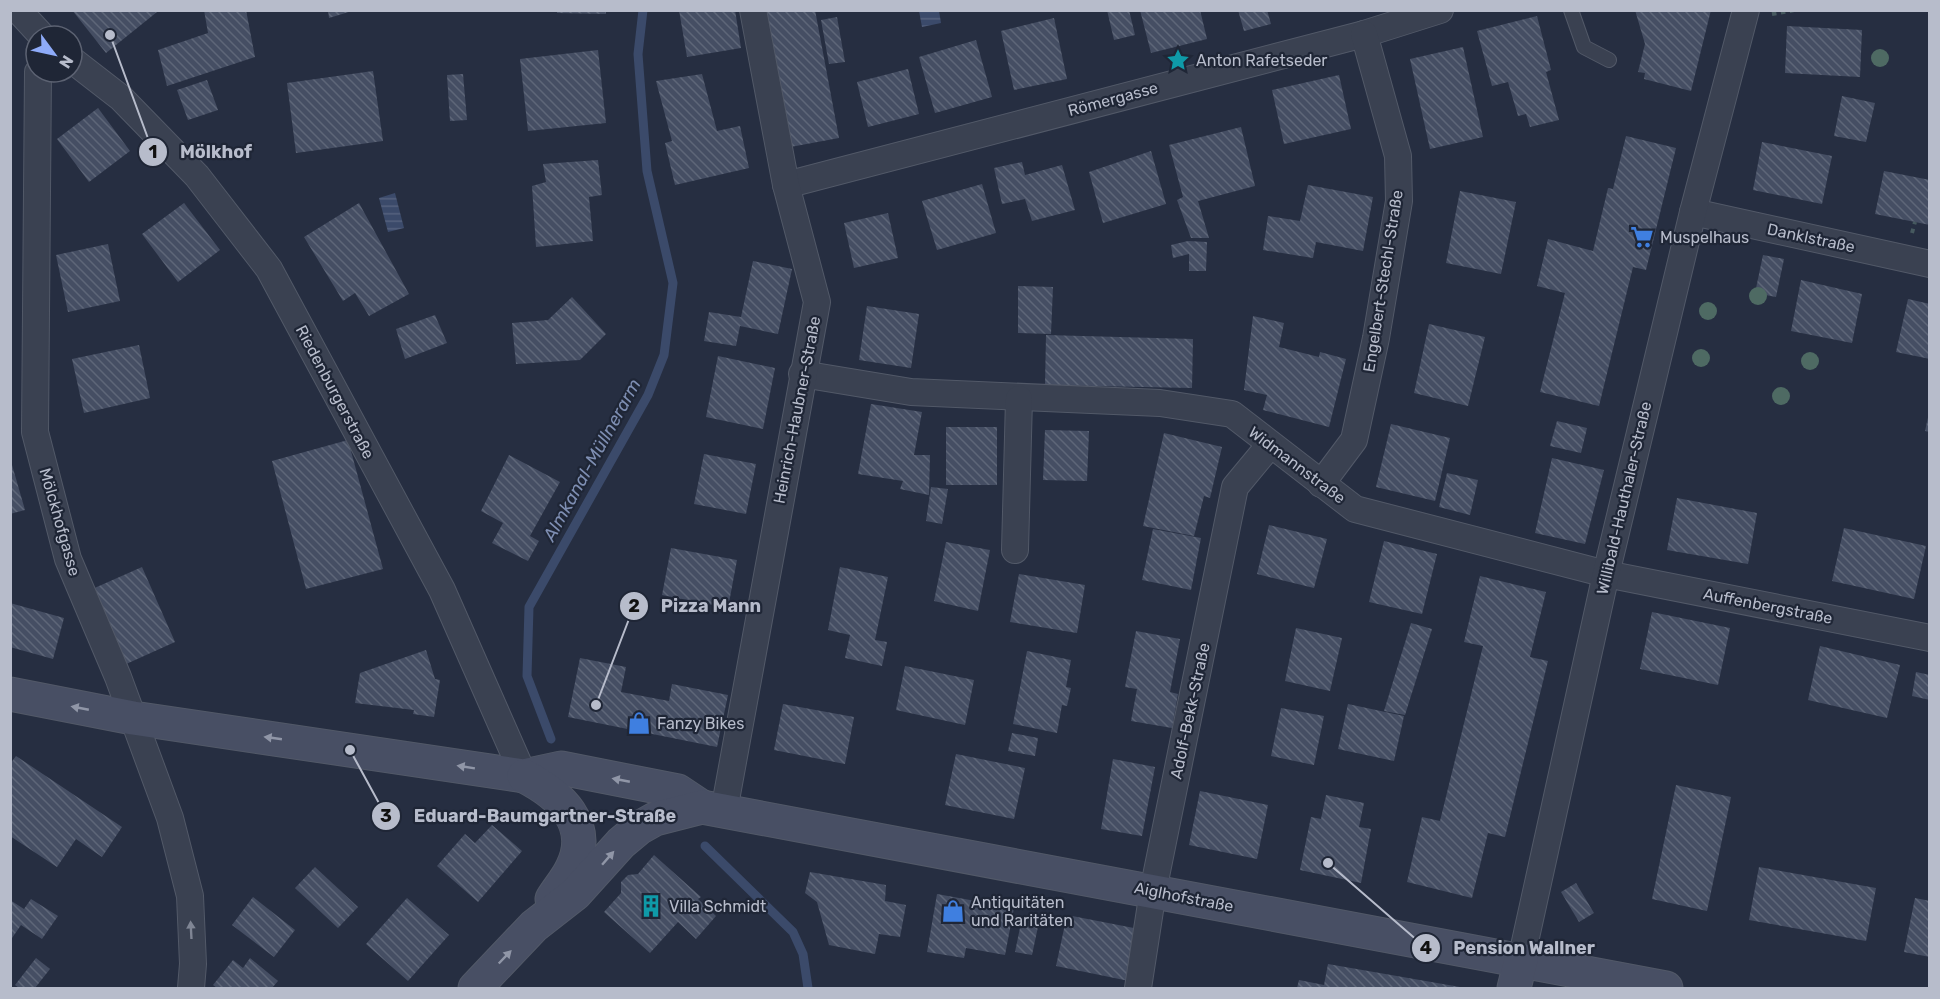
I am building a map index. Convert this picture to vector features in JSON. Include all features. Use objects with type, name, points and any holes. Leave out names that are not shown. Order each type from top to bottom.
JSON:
[{"type":"street","name":"Heinrich-Haubner-Straße","points":[[713,809],[817,302],[786,184],[753,10]]},
{"type":"street","name":"Römergasse","points":[[786,184],[1364,34],[1440,10]]},
{"type":"street","name":"Willibald-Hauthaler-Straße","points":[[1518,974],[1606,574],[1693,212],[1746,10]]},
{"type":"street","name":"Engelbert-Stechl-Straße","points":[[1321,484],[1354,440],[1376,338],[1399,201],[1398,156],[1364,34]]},
{"type":"street","name":"Riedenburgerstraße","points":[[84,69],[121,98],[197,176],[269,269],[442,590],[524,776]]},
{"type":"street","name":"Mölckhofgasse","points":[[38,84],[35,432],[68,559],[118,677],[170,818],[190,896],[193,963],[191,988]]},
{"type":"street","name":"Danklstraße","points":[[1693,212],[1929,264]]},
{"type":"street","name":"Widmannstraße","points":[[802,374],[911,392],[1019,399],[1160,403],[1232,414],[1269,446],[1355,509],[1606,574]]},
{"type":"street","points":[[1015,550],[1019,399]]},
{"type":"street","name":"Adolf-Bekk-Straße","points":[[1138,988],[1153,891],[1235,487],[1269,446]]},
{"type":"street","name":"Auffenbergstraße","points":[[1606,574],[1929,638]]},
{"type":"street","points":[[10,694],[133,718],[524,776],[561,768],[678,791],[713,809]]},
{"type":"street","points":[[524,776],[562,801],[575,819],[578,832],[573,867],[534,926]]},
{"type":"street","points":[[475,988],[534,926],[575,894],[621,843],[639,828],[655,819],[713,809]]},
{"type":"street","name":"Aiglhofstraße","points":[[713,809],[1153,891],[1518,974],[1666,988]]},
{"type":"lane","points":[[1570,10],[1584,47],[1609,60]]},
{"type":"water","points":[[919,11],[939,11],[941,23],[922,27]]},
{"type":"water","points":[[395,193],[404,228],[388,232],[379,198]]},
{"type":"building","points":[[72,10],[156,10],[157,12],[106,53]]},
{"type":"building","points":[[204,10],[246,10],[255,57],[167,86],[158,50],[208,33]]},
{"type":"building","points":[[328,10],[352,10],[352,11],[329,18]]},
{"type":"building","points":[[557,10],[606,10],[606,14],[557,13]]},
{"type":"building","points":[[679,10],[735,10],[741,48],[687,57]]},
{"type":"building","points":[[764,10],[815,10],[839,138],[785,148]]},
{"type":"building","points":[[1107,10],[1129,10],[1135,35],[1114,40]]},
{"type":"building","points":[[1140,10],[1200,10],[1207,39],[1151,53]]},
{"type":"building","points":[[1238,10],[1267,10],[1271,24],[1244,31]]},
{"type":"building","points":[[1635,10],[1711,10],[1691,91],[1644,79],[1645,73],[1638,72],[1645,44]]},
{"type":"building","points":[[1537,16],[1551,70],[1546,72],[1559,120],[1530,127],[1526,114],[1518,116],[1508,82],[1492,86],[1477,31]]},
{"type":"building","points":[[837,17],[845,62],[829,64],[821,20]]},
{"type":"building","points":[[1054,18],[1067,79],[1014,90],[1001,31]]},
{"type":"building","points":[[1787,26],[1862,30],[1860,77],[1785,73]]},
{"type":"building","points":[[976,40],[992,97],[935,113],[919,57]]},
{"type":"building","points":[[1463,47],[1483,137],[1430,149],[1410,59]]},
{"type":"building","points":[[598,50],[606,123],[528,131],[520,59]]},
{"type":"building","points":[[908,69],[919,114],[868,127],[857,82]]},
{"type":"building","points":[[373,71],[383,141],[296,153],[287,83]]},
{"type":"building","points":[[463,74],[467,120],[450,121],[447,75]]},
{"type":"building","points":[[702,74],[717,131],[740,126],[749,168],[675,185],[665,143],[672,141],[656,81]]},
{"type":"building","points":[[1339,75],[1351,129],[1284,144],[1272,90]]},
{"type":"building","points":[[207,80],[218,110],[188,120],[177,90]]},
{"type":"building","points":[[1842,96],[1875,103],[1866,142],[1834,136]]},
{"type":"building","points":[[98,108],[130,151],[89,182],[57,139]]},
{"type":"building","points":[[1241,127],[1255,186],[1198,201],[1209,238],[1191,238],[1177,200],[1183,197],[1169,145]]},
{"type":"building","points":[[1626,136],[1676,148],[1646,270],[1633,267],[1599,406],[1540,392],[1565,293],[1537,286],[1548,239],[1593,251],[1608,188],[1613,189]]},
{"type":"building","points":[[1762,142],[1832,156],[1822,204],[1753,190]]},
{"type":"building","points":[[1151,151],[1166,204],[1103,223],[1089,172]]},
{"type":"building","points":[[598,160],[602,195],[589,197],[593,241],[536,247],[532,186],[546,182],[543,164]]},
{"type":"building","points":[[1022,162],[1025,175],[1062,165],[1075,210],[1032,221],[1025,199],[1002,204],[994,168]]},
{"type":"building","points":[[1884,171],[1930,180],[1930,225],[1875,214]]},
{"type":"building","points":[[982,184],[996,233],[937,250],[922,201]]},
{"type":"building","points":[[1308,185],[1373,197],[1363,251],[1316,242],[1313,258],[1263,250],[1268,216],[1300,221]]},
{"type":"building","points":[[1460,191],[1516,202],[1501,274],[1446,263]]},
{"type":"building","points":[[184,203],[220,250],[178,282],[142,234]]},
{"type":"building","points":[[359,203],[409,294],[369,316],[355,293],[343,301],[304,237]]},
{"type":"building","points":[[888,213],[898,258],[854,268],[844,223]]},
{"type":"building","points":[[1188,241],[1207,242],[1206,271],[1189,271],[1189,254],[1173,258],[1171,245]]},
{"type":"building","points":[[108,244],[120,301],[68,312],[56,255]]},
{"type":"building","points":[[1763,255],[1784,259],[1776,297],[1755,293]]},
{"type":"building","points":[[753,261],[792,269],[778,334],[740,326],[736,346],[704,341],[709,312],[741,317]]},
{"type":"building","points":[[1801,280],[1862,294],[1852,343],[1791,331]]},
{"type":"building","points":[[1018,286],[1053,287],[1051,334],[1018,333]]},
{"type":"building","points":[[572,297],[606,334],[580,360],[516,364],[512,323],[548,320]]},
{"type":"building","points":[[1908,299],[1930,304],[1930,359],[1896,352]]},
{"type":"building","points":[[867,306],[919,314],[911,368],[859,360]]},
{"type":"building","points":[[435,315],[447,343],[405,359],[396,329]]},
{"type":"building","points":[[1253,316],[1284,323],[1279,347],[1319,357],[1320,352],[1346,359],[1329,427],[1263,410],[1267,395],[1244,390]]},
{"type":"building","points":[[1429,324],[1485,337],[1468,406],[1414,393]]},
{"type":"building","points":[[1046,335],[1193,339],[1192,388],[1045,385]]},
{"type":"building","points":[[139,345],[150,398],[84,413],[72,359]]},
{"type":"building","points":[[718,356],[775,368],[763,429],[706,417]]},
{"type":"building","points":[[871,404],[922,412],[914,455],[930,455],[929,495],[900,489],[903,481],[858,474]]},
{"type":"building","points":[[1930,413],[1930,432],[1925,431]]},
{"type":"building","points":[[1557,421],[1587,428],[1581,453],[1550,446]]},
{"type":"building","points":[[1391,424],[1450,438],[1435,501],[1376,487]]},
{"type":"building","points":[[946,427],[997,427],[997,485],[946,485]]},
{"type":"building","points":[[1045,430],[1089,431],[1087,481],[1043,480]]},
{"type":"building","points":[[1164,433],[1222,447],[1210,498],[1204,496],[1194,536],[1143,526]]},
{"type":"building","points":[[348,440],[383,569],[306,589],[272,461]]},
{"type":"building","points":[[704,454],[756,464],[746,514],[694,504]]},
{"type":"building","points":[[509,455],[560,482],[530,536],[539,541],[528,561],[492,543],[503,523],[481,511]]},
{"type":"building","points":[[10,458],[25,510],[10,514]]},
{"type":"building","points":[[1552,458],[1604,470],[1585,544],[1535,533]]},
{"type":"building","points":[[1447,473],[1478,480],[1470,515],[1439,507]]},
{"type":"building","points":[[931,487],[948,489],[942,524],[926,521]]},
{"type":"building","points":[[1677,498],[1757,513],[1748,564],[1667,550]]},
{"type":"building","points":[[1269,525],[1327,539],[1314,588],[1257,574]]},
{"type":"building","points":[[1844,528],[1926,546],[1914,599],[1832,581]]},
{"type":"building","points":[[1153,529],[1201,538],[1191,590],[1142,580]]},
{"type":"building","points":[[1384,541],[1437,554],[1422,614],[1369,602]]},
{"type":"building","points":[[946,542],[990,550],[978,611],[934,601]]},
{"type":"building","points":[[671,548],[737,560],[728,608],[662,595]]},
{"type":"building","points":[[142,567],[175,642],[124,665],[90,590]]},
{"type":"building","points":[[840,567],[888,577],[875,640],[887,642],[882,666],[845,658],[850,635],[828,630]]},
{"type":"building","points":[[1019,574],[1085,585],[1077,633],[1010,622]]},
{"type":"building","points":[[1480,576],[1546,592],[1530,657],[1548,661],[1505,837],[1488,833],[1472,898],[1407,882],[1422,817],[1440,821],[1483,646],[1464,642]]},
{"type":"building","points":[[10,603],[64,618],[53,659],[10,647]]},
{"type":"building","points":[[1652,612],[1730,628],[1718,685],[1640,669]]},
{"type":"building","points":[[1411,623],[1432,629],[1405,715],[1384,711]]},
{"type":"building","points":[[1296,628],[1342,638],[1330,691],[1285,681]]},
{"type":"building","points":[[1136,631],[1180,639],[1170,692],[1178,694],[1172,728],[1131,721],[1137,689],[1125,687]]},
{"type":"building","points":[[1820,646],[1900,665],[1887,718],[1808,700]]},
{"type":"building","points":[[426,650],[435,679],[440,680],[434,717],[413,714],[414,710],[355,703],[360,673]]},
{"type":"building","points":[[1027,651],[1071,660],[1066,687],[1071,688],[1067,706],[1062,705],[1057,733],[1013,724]]},
{"type":"building","points":[[580,658],[626,667],[621,692],[669,701],[672,684],[728,695],[717,747],[568,717]]},
{"type":"building","points":[[905,666],[974,680],[965,725],[896,710]]},
{"type":"building","points":[[1916,672],[1930,675],[1930,700],[1912,696]]},
{"type":"building","points":[[783,704],[854,717],[845,764],[774,750]]},
{"type":"building","points":[[1348,704],[1404,716],[1394,761],[1338,749]]},
{"type":"building","points":[[1281,708],[1324,716],[1314,765],[1271,756]]},
{"type":"building","points":[[1012,733],[1038,738],[1035,756],[1008,751]]},
{"type":"building","points":[[956,754],[1025,768],[1014,819],[945,805]]},
{"type":"building","points":[[16,756],[122,827],[102,857],[76,839],[57,867],[10,836],[10,764]]},
{"type":"building","points":[[1113,759],[1155,767],[1142,836],[1101,829]]},
{"type":"building","points":[[1676,785],[1731,797],[1707,911],[1652,899]]},
{"type":"building","points":[[1200,791],[1268,805],[1257,859],[1189,845]]},
{"type":"building","points":[[1326,795],[1364,803],[1359,827],[1371,829],[1361,883],[1300,870],[1311,817],[1321,819]]},
{"type":"building","points":[[492,825],[522,851],[478,902],[437,866],[465,834],[475,843]]},
{"type":"building","name":"Villa Schmidt","points":[[654,855],[701,897],[698,899],[716,916],[696,939],[678,922],[650,953],[604,912],[621,893],[621,882],[628,875],[638,874]]},
{"type":"building","points":[[315,867],[358,907],[338,928],[295,888]]},
{"type":"building","points":[[1759,867],[1876,888],[1866,941],[1749,920]]},
{"type":"building","points":[[810,872],[886,885],[885,901],[906,905],[900,937],[879,934],[875,954],[829,945],[817,902],[805,893]]},
{"type":"building","points":[[1576,883],[1594,913],[1579,922],[1561,892]]},
{"type":"building","points":[[937,894],[1014,908],[1005,955],[966,948],[964,958],[927,952]]},
{"type":"building","points":[[253,897],[295,930],[274,957],[232,925]]},
{"type":"building","points":[[407,898],[449,935],[408,981],[366,944]]},
{"type":"building","points":[[1915,898],[1930,901],[1930,957],[1904,952]]},
{"type":"building","points":[[31,899],[58,916],[42,939],[21,925],[10,941],[10,900],[24,909]]},
{"type":"building","points":[[1067,915],[1139,929],[1129,981],[1056,966]]},
{"type":"building","points":[[1022,918],[1039,922],[1032,955],[1015,952]]},
{"type":"building","points":[[36,958],[50,969],[35,988],[19,988],[15,985]]},
{"type":"building","points":[[250,958],[278,981],[272,988],[217,988],[213,985],[233,960],[243,968]]},
{"type":"building","points":[[1328,964],[1460,988],[1297,988],[1299,980],[1324,985]]},
{"type":"waterway","name":"Almkanal-Müllnerarm","points":[[551,739],[527,676],[529,607],[648,395],[664,355],[673,283],[647,171],[638,54],[643,10]]},
{"type":"waterway","name":"Almkanal-Müllnerarm","points":[[705,846],[793,932],[803,954],[808,988]]},
{"type":"place","name":"Mölkhof","points":[[110,35]]},
{"type":"place","name":"Anton Rafetseder","points":[[1178,60]]},
{"type":"place","name":"Muspelhaus","points":[[1642,237]]},
{"type":"place","name":"Pizza Mann","points":[[596,705]]},
{"type":"place","name":"Fanzy Bikes","points":[[639,723]]},
{"type":"place","name":"Eduard-Baumgartner-Straße","points":[[350,750]]},
{"type":"place","name":"Pension Wallner","points":[[1328,863]]},
{"type":"place","name":"Villa Schmidt","points":[[651,906]]},
{"type":"place","name":"Antiquitäten und Raritäten","points":[[953,911]]}]
